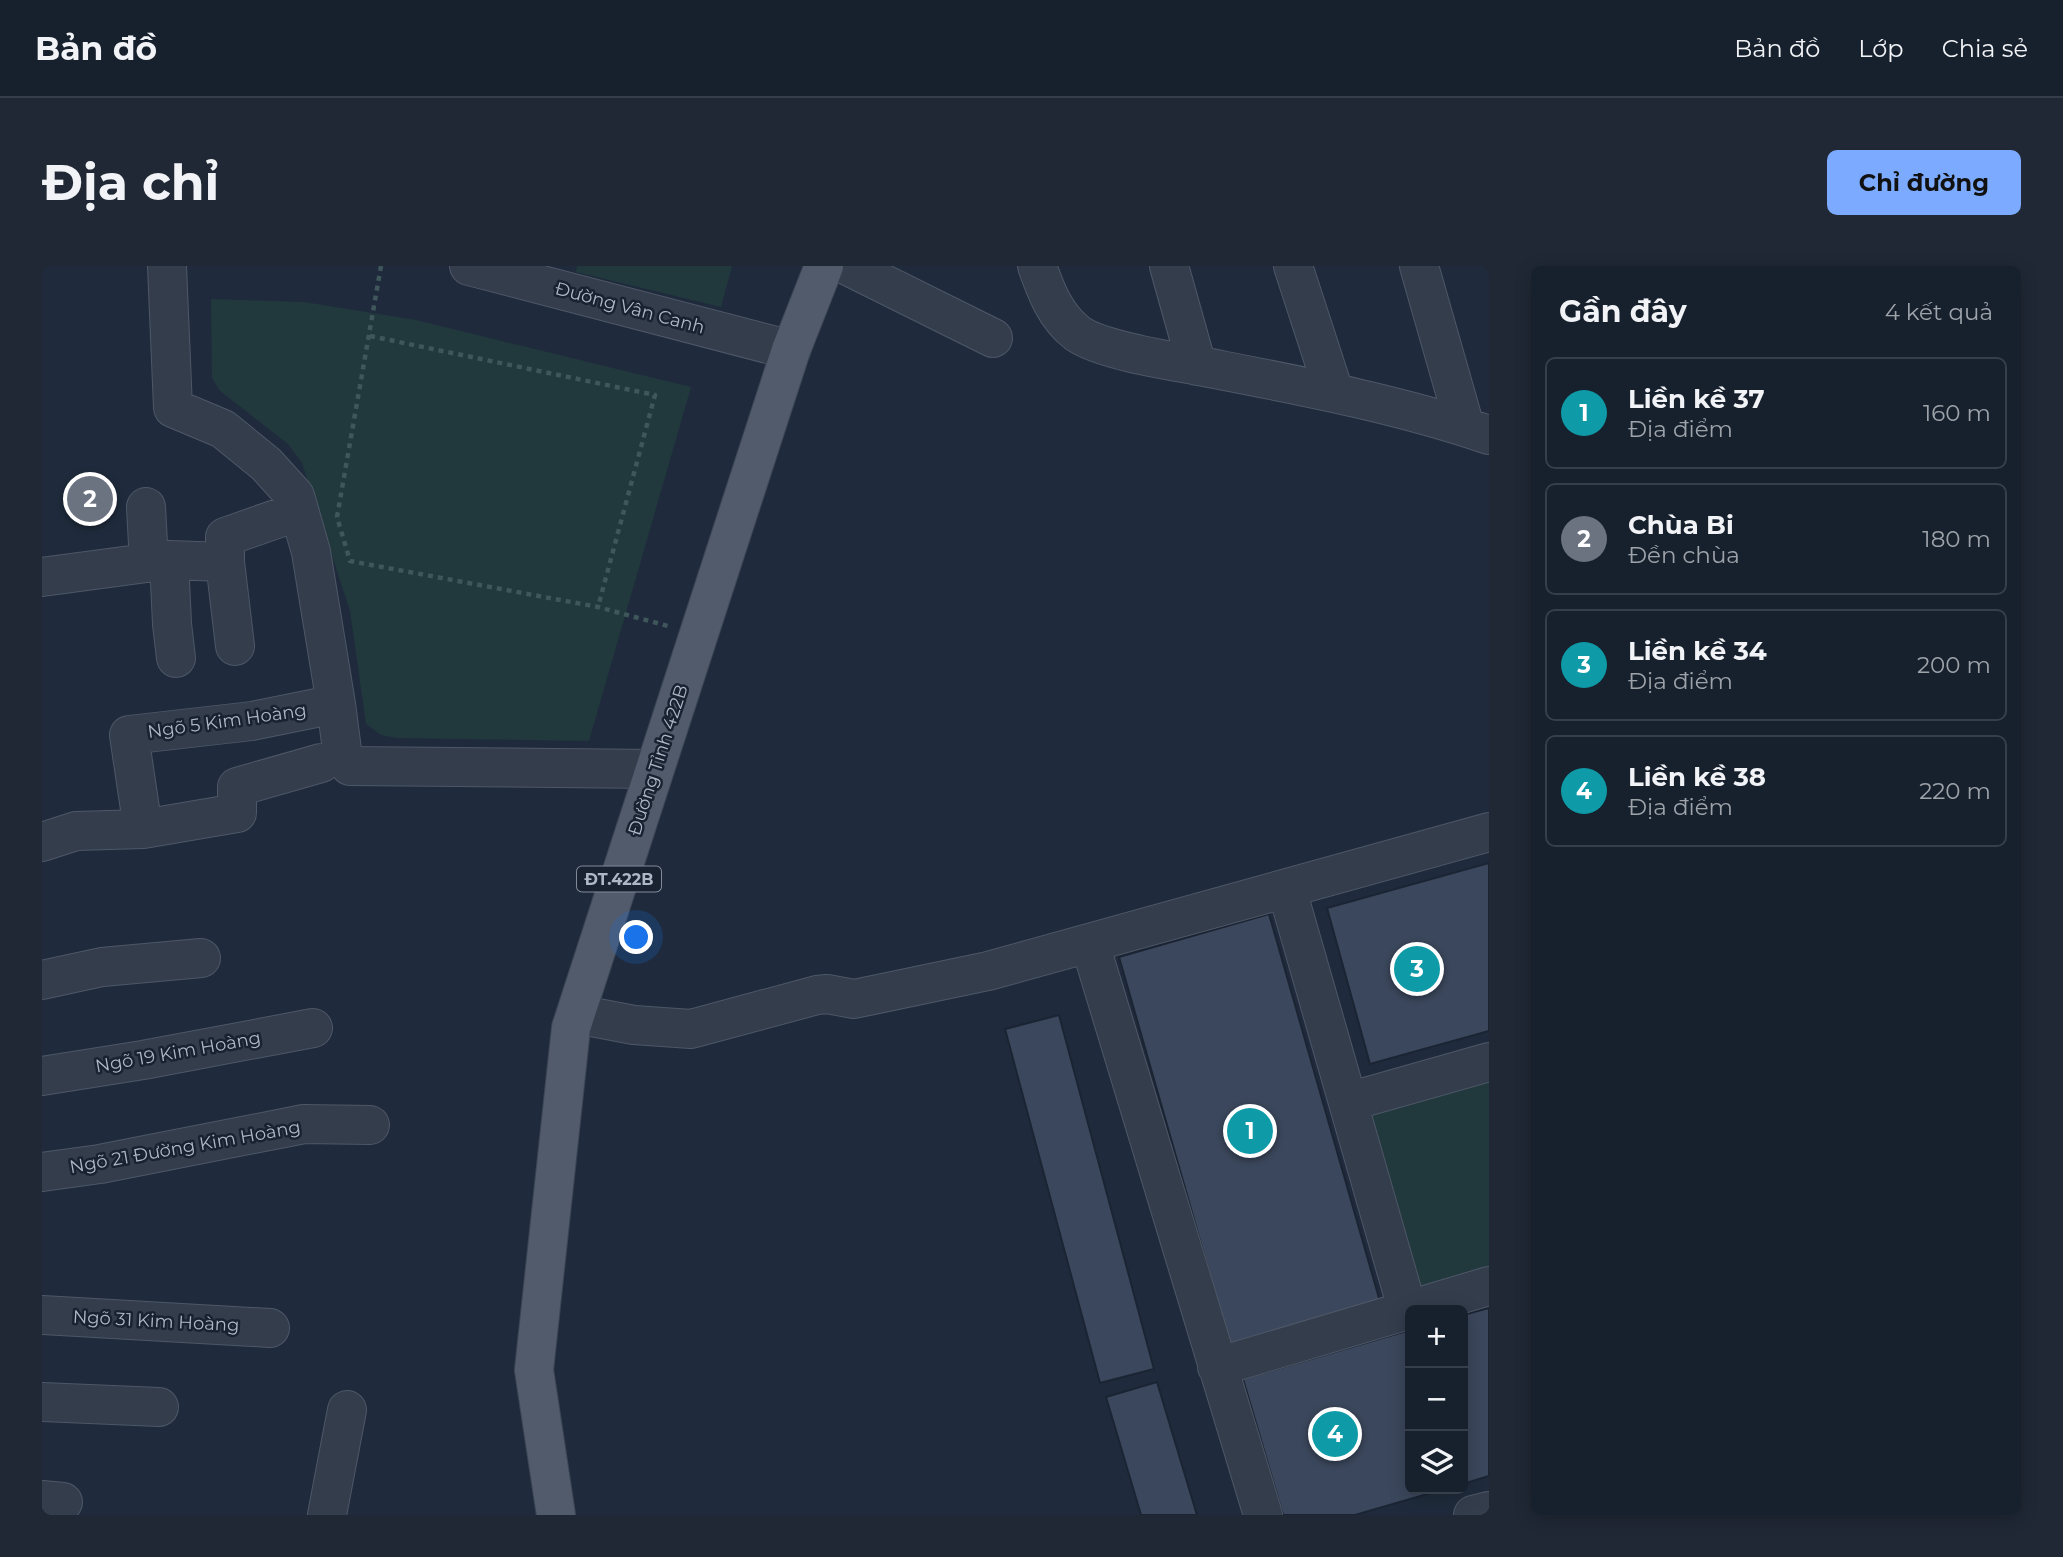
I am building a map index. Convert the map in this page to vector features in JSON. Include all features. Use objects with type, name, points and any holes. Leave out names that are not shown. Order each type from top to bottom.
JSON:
[{"type":"main road","name":"Đường Tỉnh 422B","points":[[556,1515],[534,1370],[571,1028],[791,350],[824,266]]},
{"type":"street","points":[[167,266],[173,408],[223,429],[278,475],[295,496],[311,552],[336,704],[332,761]]},
{"type":"street","name":"Đường Vân Canh","points":[[469,266],[791,350]]},
{"type":"street","points":[[848,266],[993,338]]},
{"type":"street","points":[[1037,266],[1056,311],[1078,334],[1105,345],[1174,363],[1334,392],[1477,431]]},
{"type":"street","points":[[1169,266],[1197,366]]},
{"type":"street","points":[[1293,266],[1334,392]]},
{"type":"street","points":[[1419,266],[1477,431]]},
{"type":"street","points":[[146,507],[172,624],[176,658]]},
{"type":"street","points":[[235,646],[225,562],[225,537],[299,511]]},
{"type":"street","points":[[42,577],[159,561],[225,562]]},
{"type":"street","name":"Ngõ 5 Kim Hoàng","points":[[143,830],[129,735],[252,722],[336,704]]},
{"type":"street","points":[[42,842],[76,831],[143,830],[237,813],[237,787],[332,761],[350,766],[654,769]]},
{"type":"street","points":[[576,1014],[634,1025],[691,1028],[800,998],[827,994],[854,999],[988,971],[1489,832]]},
{"type":"street","points":[[1287,890],[1407,1305]]},
{"type":"street","points":[[1090,944],[1263,1515]]},
{"type":"street","points":[[42,980],[102,967],[201,958]]},
{"type":"street","name":"Ngõ 19 Kim Hoàng","points":[[42,1076],[313,1028]]},
{"type":"street","points":[[1348,1102],[1489,1062]]},
{"type":"street","name":"Ngõ 21 Đường Kim Hoàng","points":[[42,1172],[100,1164],[304,1124],[370,1125]]},
{"type":"street","points":[[1419,1305],[1489,1286]]},
{"type":"street","points":[[1217,1367],[1405,1309]]},
{"type":"street","name":"Ngõ 31 Kim Hoàng","points":[[42,1315],[270,1328]]},
{"type":"street","points":[[42,1402],[159,1407]]},
{"type":"street","points":[[327,1515],[347,1410]]},
{"type":"street","points":[[1473,1515],[1489,1511]]},
{"type":"path","points":[[382,266],[337,517],[350,561],[598,607],[698,634]]},
{"type":"path","points":[[370,335],[655,395],[598,607]]},
{"type":"green space","points":[[577,266],[732,266],[721,307],[576,272]]},
{"type":"green space","points":[[211,299],[304,302],[416,320],[691,387],[589,741],[396,738],[381,735],[366,724],[350,611],[302,463],[288,444],[219,390],[212,378]]},
{"type":"green space","points":[[1489,1062],[1489,1286],[1418,1305],[1406,1305],[1348,1102]]},
{"type":"building","points":[[1489,863],[1489,1031],[1370,1064],[1327,908]]},
{"type":"building","points":[[1269,914],[1381,1305],[1231,1349],[1119,957]]},
{"type":"building","points":[[1059,1015],[1154,1369],[1100,1383],[1005,1029]]},
{"type":"building","points":[[1489,1308],[1489,1476],[1468,1482],[1468,1368],[1468,1314]]},
{"type":"building","points":[[1405,1331],[1405,1494],[1428,1494],[1355,1515],[1283,1515],[1243,1379]]},
{"type":"building","points":[[1157,1382],[1197,1515],[1141,1515],[1106,1397]]},
{"type":"place","name":"Chùa Bi","points":[[90,499]]},
{"type":"place","name":"Liền kề 34","points":[[1417,969]]},
{"type":"place","name":"Liền kề 37","points":[[1250,1131]]},
{"type":"place","name":"Liền kề 38","points":[[1335,1434]]}]
